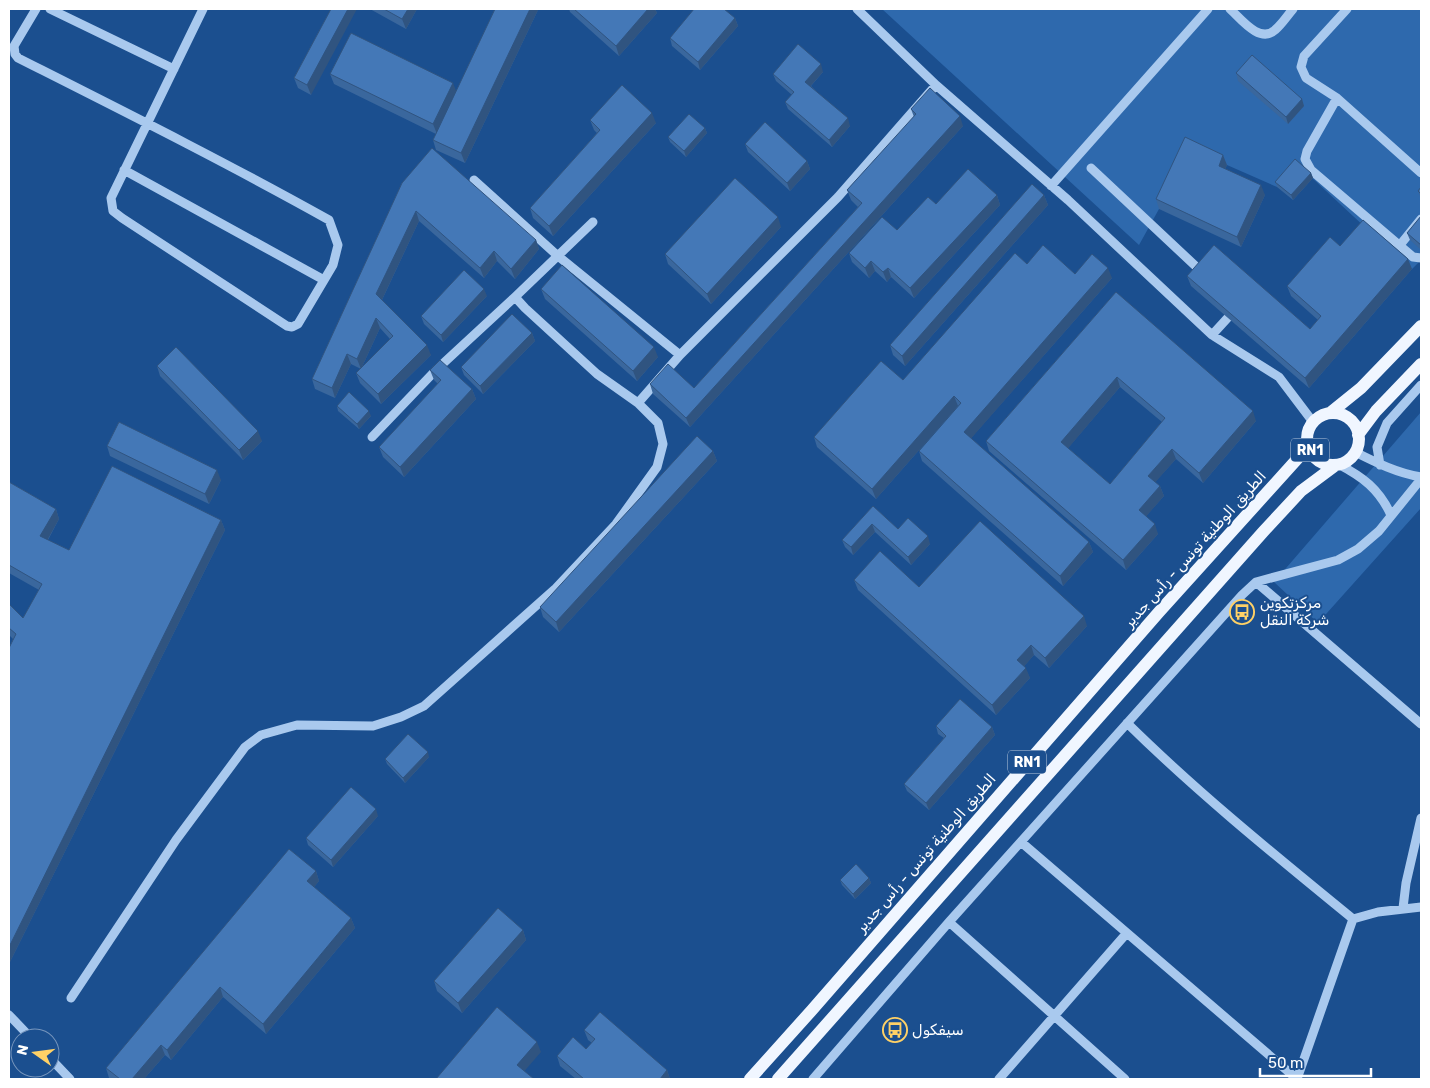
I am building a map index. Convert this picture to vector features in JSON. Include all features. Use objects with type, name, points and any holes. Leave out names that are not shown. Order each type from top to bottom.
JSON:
[{"type":"main road","name":"RN1","points":[[1337,464],[1327,464],[1319,461],[1308,448],[1307,439],[1313,422],[1324,414],[1330,413],[1361,388],[1421,326]]},
{"type":"main road","points":[[1358,435],[1376,411],[1421,364]]},
{"type":"main road","points":[[1330,413],[1338,413],[1352,421],[1358,435],[1358,444],[1355,452]]},
{"type":"main road","name":"الطريق الوطنية تونس - رأس جدير","points":[[750,1079],[1159,612],[1308,448]]},
{"type":"main road","name":"RN1","points":[[778,1079],[1263,532],[1301,491],[1337,464],[1351,457],[1355,452]]},
{"type":"street","points":[[36,9],[14,46],[14,54],[18,58],[147,123],[253,178],[329,220],[338,245],[333,265],[298,324],[292,326],[287,326],[113,211],[111,198],[124,170],[147,123],[174,69],[203,9]]},
{"type":"street","points":[[50,9],[174,69]]},
{"type":"street","points":[[857,9],[936,85],[1051,186],[1212,335],[1279,377],[1313,422]]},
{"type":"street","points":[[1051,186],[1208,9]]},
{"type":"street","points":[[1230,9],[1258,34],[1266,35],[1274,31],[1293,9]]},
{"type":"street","points":[[1347,9],[1304,56],[1301,67],[1306,78],[1336,98],[1421,173]]},
{"type":"street","points":[[638,404],[680,355],[838,197],[936,85]]},
{"type":"street","points":[[1336,98],[1307,151],[1305,159],[1311,170],[1414,257],[1420,259]]},
{"type":"street","points":[[1091,168],[1211,280]]},
{"type":"street","points":[[124,170],[324,280]]},
{"type":"street","points":[[474,180],[558,256],[680,355]]},
{"type":"street","points":[[1400,245],[1421,220]]},
{"type":"street","points":[[372,438],[436,370],[593,222]]},
{"type":"street","points":[[71,998],[176,840],[245,747],[261,735],[297,725],[373,726],[401,717],[424,706],[556,588],[616,524],[658,467],[663,444],[658,423],[638,404],[598,374],[524,308],[515,297]]},
{"type":"street","points":[[1212,335],[1233,312],[1235,306],[1232,300]]},
{"type":"street","points":[[1380,465],[1377,446],[1387,423],[1421,385]]},
{"type":"street","points":[[813,1079],[949,922],[1256,582],[1338,560],[1358,549],[1378,531],[1421,478],[1380,465],[1355,452]]},
{"type":"street","points":[[1337,464],[1376,489],[1385,501],[1391,515]]},
{"type":"street","points":[[1256,582],[1421,724]]},
{"type":"street","points":[[1127,723],[1156,752],[1267,849],[1353,919]]},
{"type":"street","points":[[1403,908],[1406,883],[1421,818]]},
{"type":"street","points":[[1021,842],[1297,1079],[1353,919]]},
{"type":"street","points":[[1353,919],[1378,912],[1421,907]]},
{"type":"street","points":[[949,922],[1125,1079]]},
{"type":"street","points":[[999,1079],[1126,934]]},
{"type":"street","points":[[9,1015],[21,1028]]},
{"type":"street","points":[[60,1068],[70,1079]]},
{"type":"shaded area","points":[[882,9],[1421,9],[1421,260],[1412,269],[1297,164],[1277,187],[1227,165],[1159,209],[1139,245]]},
{"type":"shaded area","points":[[1421,412],[1421,508],[1318,623],[1274,582]]},
{"type":"building","points":[[331,9],[348,9],[307,85],[294,78]]},
{"type":"building","points":[[384,9],[408,9],[402,19]]},
{"type":"building","points":[[495,9],[530,9],[461,153],[433,140]]},
{"type":"building","points":[[574,9],[648,9],[616,46]]},
{"type":"building","points":[[694,9],[724,9],[735,18],[698,62],[670,38]]},
{"type":"building","points":[[351,33],[453,83],[433,124],[330,74]]},
{"type":"building","points":[[798,44],[821,64],[805,82],[848,118],[829,140],[785,102],[794,92],[773,74]]},
{"type":"building","points":[[1252,55],[1302,99],[1286,117],[1236,73]]},
{"type":"building","points":[[622,85],[652,113],[549,226],[530,208],[600,130],[590,120]]},
{"type":"building","points":[[930,88],[960,116],[686,418],[650,384],[668,364],[694,388],[862,203],[847,190],[916,114],[911,109]]},
{"type":"building","points":[[689,114],[705,128],[684,151],[668,137]]},
{"type":"building","points":[[765,122],[807,161],[787,183],[745,144]]},
{"type":"building","points":[[1185,137],[1223,155],[1219,166],[1261,185],[1237,237],[1156,199]]},
{"type":"building","points":[[432,148],[536,240],[511,269],[494,251],[480,268],[416,211],[376,294],[427,345],[378,394],[356,373],[393,336],[376,318],[357,359],[347,354],[332,388],[312,379],[402,183]]},
{"type":"building","points":[[1295,159],[1311,173],[1291,195],[1275,182]]},
{"type":"building","points":[[968,169],[997,195],[910,288],[888,268],[883,272],[871,261],[865,268],[849,253],[882,217],[897,230],[928,197],[936,204]]},
{"type":"building","points":[[735,178],[778,217],[707,294],[665,254]]},
{"type":"building","points":[[1032,184],[1044,195],[902,356],[890,345]]},
{"type":"building","points":[[1421,216],[1421,245],[1407,233]]},
{"type":"building","points":[[1363,220],[1408,259],[1305,378],[1187,276],[1214,245],[1310,329],[1321,316],[1287,286],[1330,237],[1340,246]]},
{"type":"building","points":[[1043,245],[1075,274],[1092,254],[1108,268],[964,432],[1089,542],[1060,576],[919,451],[961,403],[954,396],[872,489],[814,437],[881,361],[903,380],[1015,253],[1027,264]]},
{"type":"building","points":[[562,265],[654,347],[633,371],[541,289]]},
{"type":"building","points":[[464,270],[484,289],[441,335],[421,316]]},
{"type":"building","points":[[1116,292],[1253,411],[1199,473],[1172,449],[1148,476],[1160,486],[1139,510],[1155,524],[1123,560],[986,441]],"holes":[[[1117,377],[1165,418],[1110,484],[1061,442]]]},
{"type":"building","points":[[512,314],[532,333],[480,386],[461,367]]},
{"type":"building","points":[[176,347],[258,431],[239,450],[157,366]]},
{"type":"building","points":[[440,360],[472,389],[400,467],[379,447],[441,380],[430,370]]},
{"type":"building","points":[[349,392],[369,411],[357,424],[337,406]]},
{"type":"building","points":[[119,422],[217,470],[205,494],[107,446]]},
{"type":"building","points":[[697,436],[713,451],[556,622],[540,607]]},
{"type":"building","points":[[112,466],[221,520],[9,947],[9,648],[16,634],[9,628],[9,604],[23,618],[42,584],[9,565],[9,482],[56,509],[40,536],[69,550]]},
{"type":"building","points":[[873,506],[898,529],[908,518],[928,536],[908,557],[872,524],[851,547],[842,540]]},
{"type":"building","points":[[980,521],[1084,616],[1045,658],[1031,645],[1017,660],[1026,668],[992,705],[854,580],[880,551],[919,587]]},
{"type":"building","points":[[960,699],[992,727],[926,803],[904,784],[946,736],[936,726]]},
{"type":"building","points":[[408,734],[428,752],[403,778],[385,759]]},
{"type":"building","points":[[351,787],[376,809],[331,860],[306,838]]},
{"type":"building","points":[[289,849],[316,871],[307,881],[351,918],[263,1024],[220,987],[167,1050],[161,1045],[132,1079],[120,1079],[106,1068]]},
{"type":"building","points":[[856,864],[869,878],[853,894],[840,880]]},
{"type":"building","points":[[498,908],[523,930],[458,1003],[434,981]]},
{"type":"building","points":[[497,1007],[537,1042],[517,1065],[534,1079],[436,1079]]},
{"type":"building","points":[[600,1012],[667,1070],[660,1079],[584,1079],[557,1056],[573,1037],[586,1049],[595,1039],[584,1030]]},
{"type":"place","name":"مركزتكوين شركة النقل","points":[[1242,612]]},
{"type":"place","name":"سيفكول","points":[[895,1030]]}]
